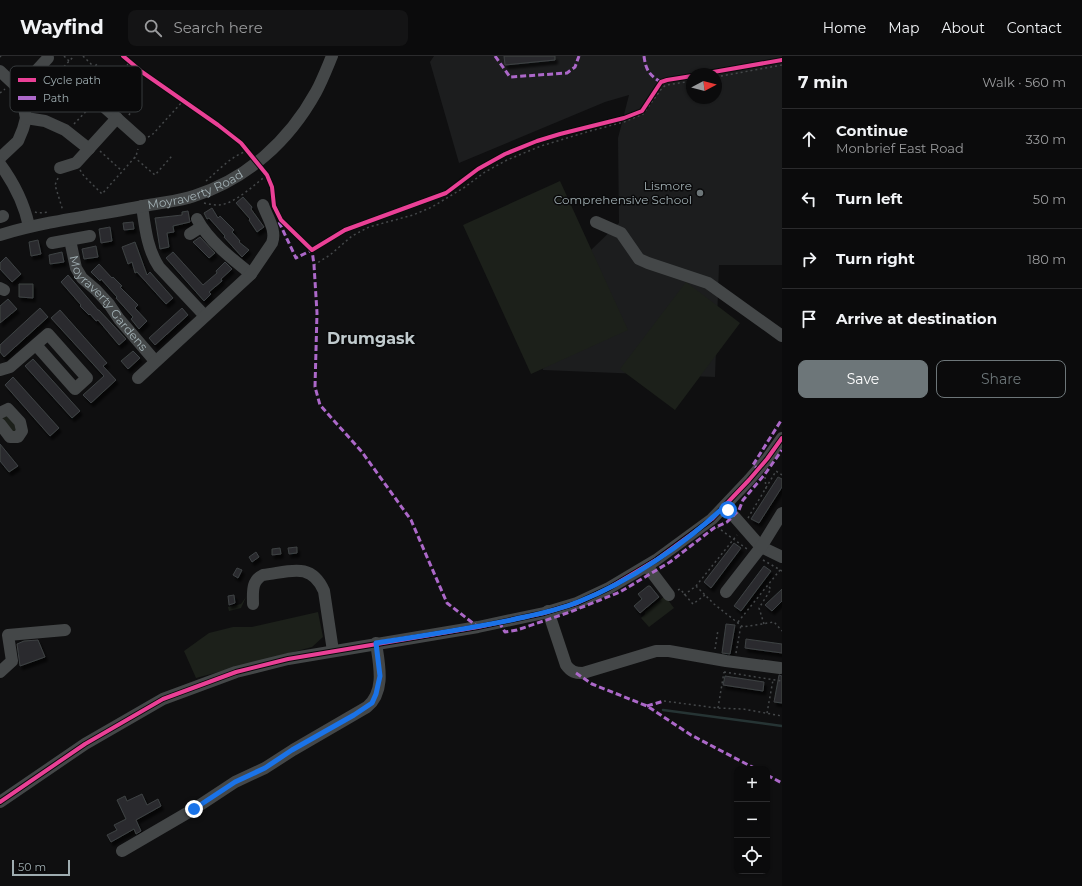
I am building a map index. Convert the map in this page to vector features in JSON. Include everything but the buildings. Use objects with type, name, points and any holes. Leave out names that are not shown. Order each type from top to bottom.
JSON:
[{"type":"street","name":"Moyraverty Road","points":[[0,235],[29,226],[193,196],[225,183],[258,162],[285,136],[317,91],[332,56]]},
{"type":"street","points":[[40,66],[46,60]]},
{"type":"street","points":[[0,71],[10,80]]},
{"type":"street","points":[[0,158],[18,141],[26,118],[25,112]]},
{"type":"street","points":[[110,112],[140,139]]},
{"type":"street","points":[[26,118],[45,120],[65,130],[91,147]]},
{"type":"street","points":[[60,168],[76,163],[120,120]]},
{"type":"street","points":[[0,164],[11,179],[24,208],[29,226]]},
{"type":"street","points":[[142,206],[148,245],[152,258],[205,316]]},
{"type":"street","name":"Moyraverty Gardens","points":[[138,378],[251,274],[274,237],[274,231],[262,206]]},
{"type":"street","points":[[596,222],[621,233],[639,259],[648,264],[708,283],[782,336]]},
{"type":"street","points":[[190,234],[199,223],[230,257],[251,274]]},
{"type":"street","name":"Moyraverty Gardens","points":[[52,243],[90,236]]},
{"type":"street","name":"Moyraverty Gardens","points":[[70,240],[76,268],[82,278],[100,295],[155,361]]},
{"type":"street","points":[[0,370],[10,367],[48,334],[87,378],[75,389],[36,345]]},
{"type":"street","points":[[0,412],[8,409],[20,422],[22,431],[18,437],[10,437],[0,424]]},
{"type":"street","points":[[0,802],[85,744],[163,699],[236,672],[288,659],[478,627],[577,603],[609,588],[647,566],[693,534],[725,506],[767,459],[782,438]]},
{"type":"street","points":[[725,506],[745,524],[761,547],[782,557]]},
{"type":"street","points":[[726,592],[761,547],[782,513]]},
{"type":"street","points":[[647,566],[669,595]]},
{"type":"street","points":[[253,604],[254,584],[258,578],[263,575],[300,570],[308,572],[321,583],[324,591],[333,651]]},
{"type":"street","points":[[548,611],[566,666],[570,671],[576,673],[583,673],[656,651],[669,651],[713,659],[728,665],[777,668]]},
{"type":"street","points":[[0,672],[12,661],[8,635],[65,630]]},
{"type":"street","points":[[122,851],[194,809],[235,782],[265,768],[292,750],[367,707],[374,699],[379,685],[380,676],[376,643]]},
{"type":"path","points":[[64,56],[69,61]]},
{"type":"path","points":[[64,66],[74,56]]},
{"type":"path","points":[[83,56],[93,66]]},
{"type":"path","points":[[126,59],[134,65]]},
{"type":"path","points":[[46,60],[50,66]]},
{"type":"path","points":[[722,71],[782,60]]},
{"type":"path","points":[[95,66],[98,63]]},
{"type":"path","points":[[722,76],[782,65]]},
{"type":"path","points":[[574,130],[624,118],[642,111],[661,82],[680,78]]},
{"type":"path","points":[[314,265],[330,255],[352,236],[368,227],[413,215],[432,207],[465,187],[485,172],[507,160],[541,146],[624,122],[643,114],[662,88],[686,82]]},
{"type":"path","points":[[177,97],[189,105]]},
{"type":"path","points":[[76,163],[84,176],[102,194],[134,157],[140,139],[152,135],[183,101]]},
{"type":"path","points":[[120,120],[130,112]]},
{"type":"path","points":[[91,147],[122,171]]},
{"type":"path","points":[[201,185],[235,156],[246,149],[267,174],[269,181]]},
{"type":"path","points":[[134,157],[155,175],[172,156]]},
{"type":"path","points":[[57,212],[63,211],[56,185],[60,168]]},
{"type":"path","points":[[203,203],[219,205],[227,204],[242,195],[267,174]]},
{"type":"path","points":[[440,196],[452,189]]},
{"type":"path","points":[[32,210],[38,213],[50,212]]},
{"type":"path","points":[[684,594],[696,586],[745,524],[776,471],[782,475]]},
{"type":"path","points":[[765,474],[766,489]]},
{"type":"path","points":[[743,515],[745,524]]},
{"type":"path","points":[[738,622],[780,570]]},
{"type":"path","points":[[764,624],[759,608],[771,589],[767,585]]},
{"type":"path","points":[[696,586],[714,604],[741,625],[774,622],[782,631]]},
{"type":"path","points":[[669,595],[680,588],[693,604],[705,595]]},
{"type":"path","points":[[718,708],[728,665],[741,625]]},
{"type":"path","points":[[713,659],[718,630]]},
{"type":"path","points":[[728,665],[773,680],[782,681]]},
{"type":"path","points":[[767,713],[773,680],[777,668]]},
{"type":"path","points":[[664,701],[718,708],[743,709],[782,716]]},
{"type":"shaded area","name":"Lismore Comprehensive School","points":[[434,56],[782,56],[782,265],[719,265],[715,377],[543,370],[547,251],[591,250],[619,223],[618,138],[629,95],[605,102],[459,163],[430,62]]},
{"type":"shaded area","points":[[560,181],[628,330],[531,374],[463,225]]},
{"type":"shaded area","points":[[686,282],[740,323],[675,410],[620,369]]},
{"type":"shaded area","points":[[8,415],[18,426],[14,433],[2,418]]},
{"type":"shaded area","points":[[665,596],[674,608],[649,627],[641,618],[645,612]]},
{"type":"shaded area","points":[[246,597],[241,608],[229,611],[228,607],[241,604]]},
{"type":"shaded area","points":[[318,612],[323,637],[312,647],[196,678],[184,651],[209,633],[233,627],[252,627]]},
{"type":"waterway","points":[[663,710],[782,726]]},
{"type":"marked path","points":[[495,56],[510,77],[567,73],[575,67],[579,56]]},
{"type":"marked path","points":[[644,56],[649,73],[663,84]]},
{"type":"marked path","points":[[279,222],[296,258],[312,250],[317,313],[315,387],[320,405],[362,452],[411,520],[447,603],[478,627]]},
{"type":"marked path","points":[[760,470],[753,465],[782,419]]},
{"type":"marked path","points":[[499,622],[505,632],[517,630],[570,612],[620,592],[670,562],[714,528],[727,522],[739,510],[743,500],[765,474],[782,450]]},
{"type":"marked path","points":[[576,673],[592,684],[647,706],[691,735],[750,766]]},
{"type":"marked path","points":[[647,706],[664,701]]},
{"type":"marked path","points":[[770,777],[782,783]]},
{"type":"cycle path","points":[[123,56],[135,66]]},
{"type":"cycle path","points":[[722,70],[782,60]]},
{"type":"cycle path","points":[[142,72],[218,125],[241,143],[267,175],[272,187],[274,206],[281,220],[312,250],[345,230],[446,193],[478,169],[505,154],[537,141],[624,118],[642,111],[661,82],[686,77]]},
{"type":"cycle path","points":[[0,802],[85,744],[163,699],[236,672],[288,659],[478,627],[544,613],[577,603],[609,588],[656,560],[712,519],[749,480],[782,438]]},
{"type":"place","name":"Lismore Comprehensive School","points":[[700,193]]},
{"type":"district","name":"Drumgask","points":[[371,338]]},
{"type":"route","points":[[194,809],[235,782],[265,768],[292,750],[354,715],[372,703],[379,685],[380,676],[376,643],[478,627],[544,613],[577,603],[609,588],[647,566],[693,534],[712,519],[725,506],[728,510]]}]
